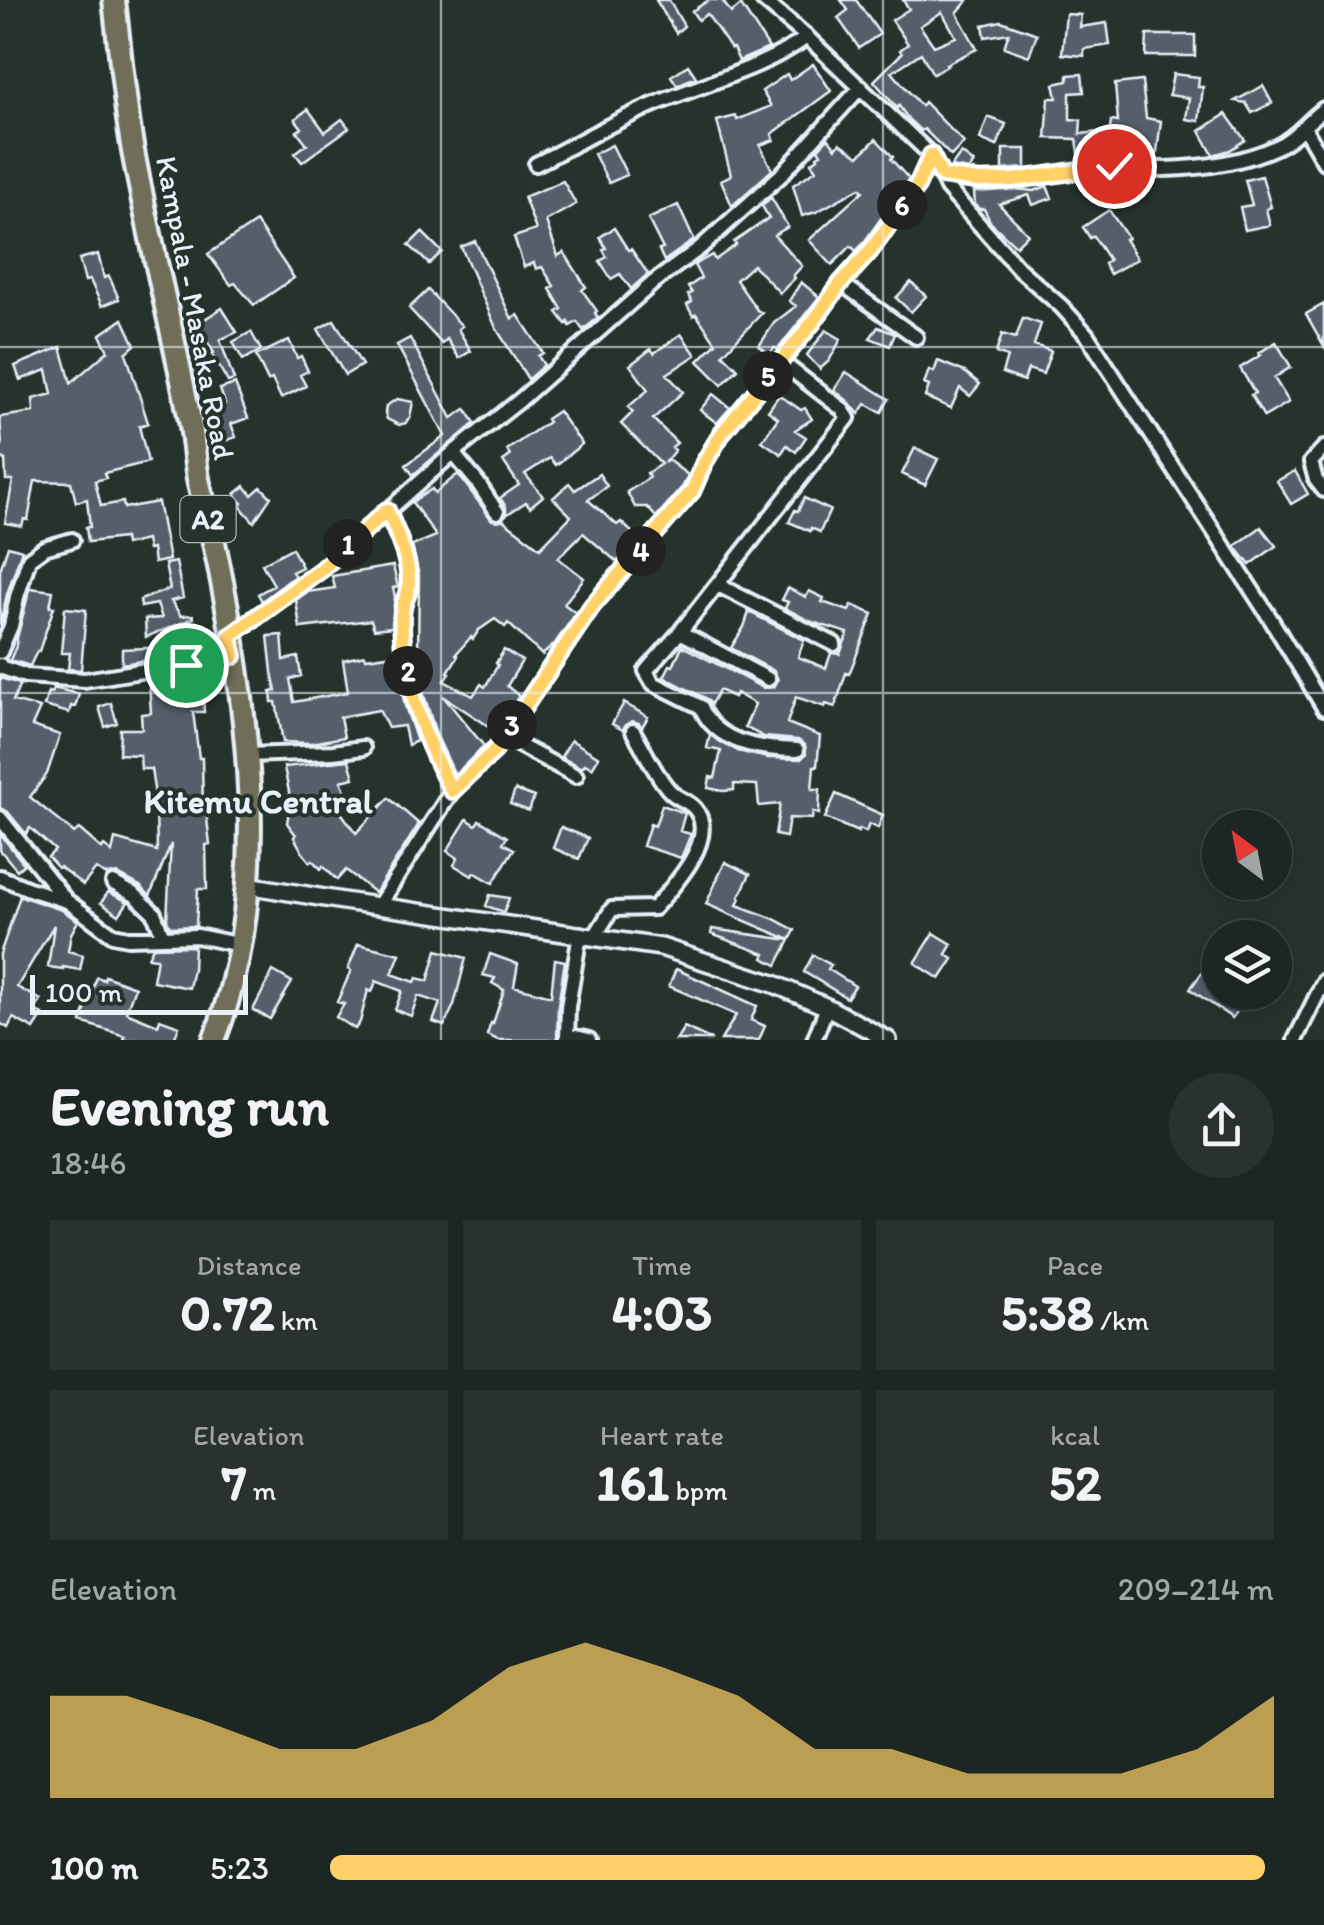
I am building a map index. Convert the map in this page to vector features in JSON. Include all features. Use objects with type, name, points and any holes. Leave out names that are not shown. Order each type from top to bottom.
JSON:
[{"type":"main road","name":"Kampala - Masaka Road","points":[[114,0],[133,148],[198,480],[213,537],[246,755],[251,810],[248,885],[228,1006],[214,1040]]},
{"type":"street","points":[[764,0],[931,155],[947,188],[1019,269],[1087,335],[1324,708]]},
{"type":"street","points":[[536,164],[654,104],[760,62],[807,37]]},
{"type":"street","points":[[0,665],[26,676],[85,680],[232,646],[654,282],[700,248],[780,176],[861,87]]},
{"type":"street","points":[[942,176],[1013,180],[1114,166],[1163,169],[1215,164],[1278,146],[1304,129],[1324,109]]},
{"type":"street","points":[[1304,129],[1324,162]]},
{"type":"street","points":[[380,905],[452,791],[495,750],[592,606],[692,491],[722,433],[870,251],[917,186],[931,155]]},
{"type":"street","points":[[841,283],[916,337]]},
{"type":"street","points":[[780,361],[842,409],[848,418],[646,671],[653,683],[701,707],[706,720],[741,742],[767,749],[797,750]]},
{"type":"street","points":[[1324,448],[1311,462],[1316,480],[1324,490]]},
{"type":"street","points":[[453,453],[497,512]]},
{"type":"street","points":[[387,510],[402,547],[408,577],[408,592],[401,611],[414,707],[452,791]]},
{"type":"street","points":[[0,652],[30,559],[44,548],[72,540]]},
{"type":"street","points":[[718,585],[834,644]]},
{"type":"street","points":[[680,632],[768,679]]},
{"type":"street","points":[[589,1040],[567,1037],[568,1007],[588,935],[612,908],[654,908],[684,875],[702,838],[701,819],[694,806],[671,793],[633,732]]},
{"type":"street","points":[[504,737],[576,776]]},
{"type":"street","points":[[246,755],[363,748]]},
{"type":"street","points":[[0,818],[66,901],[114,935],[197,936],[241,945]]},
{"type":"street","points":[[0,877],[66,901]]},
{"type":"street","points":[[113,883],[135,895],[154,913],[163,937]]},
{"type":"street","points":[[248,885],[661,946],[774,984],[888,1040]]},
{"type":"street","points":[[1295,1040],[1324,981]]},
{"type":"street","points":[[814,1040],[826,1007]]},
{"type":"building","points":[[656,0],[669,0],[684,26],[676,33]]},
{"type":"building","points":[[709,0],[722,0],[731,13],[741,5],[769,48],[739,61],[707,14],[698,20],[692,11]]},
{"type":"building","points":[[841,0],[856,0],[880,34],[859,48],[838,18],[848,10]]},
{"type":"building","points":[[903,0],[968,0],[957,13],[977,49],[933,74],[921,53],[892,72],[921,106],[924,102],[964,143],[951,156],[909,120],[874,81],[908,44],[892,20],[909,9]],"holes":[[[942,12],[956,37],[934,46],[920,26]]]},
{"type":"building","points":[[1066,14],[1081,15],[1080,27],[1107,23],[1110,45],[1084,49],[1084,56],[1062,54]]},
{"type":"building","points":[[1001,21],[1037,34],[1029,56],[1004,47],[1009,33],[985,37],[983,25]]},
{"type":"building","points":[[1147,35],[1195,35],[1195,56],[1146,56]]},
{"type":"building","points":[[813,64],[831,91],[772,134],[774,140],[760,145],[772,170],[732,206],[721,180],[731,175],[717,121],[736,116],[737,120],[771,106],[762,91],[787,74],[790,80]]},
{"type":"building","points":[[688,65],[696,77],[677,85],[671,76]]},
{"type":"building","points":[[1082,74],[1084,92],[1070,93],[1070,119],[1081,120],[1080,134],[1098,132],[1102,157],[1080,160],[1077,139],[1046,138],[1049,98],[1057,98],[1054,84],[1068,81],[1068,75]]},
{"type":"building","points":[[1173,74],[1199,77],[1198,87],[1203,87],[1199,121],[1186,119],[1189,98],[1169,95]]},
{"type":"building","points":[[1142,81],[1146,118],[1161,121],[1156,159],[1136,157],[1138,140],[1109,138],[1111,121],[1118,122],[1115,84]]},
{"type":"building","points":[[1263,86],[1272,103],[1252,113],[1246,103],[1235,101]]},
{"type":"building","points":[[308,109],[325,132],[342,119],[349,128],[302,162],[295,153],[307,144],[297,131],[302,128],[295,119]]},
{"type":"building","points":[[1226,114],[1245,140],[1213,155],[1200,131]]},
{"type":"building","points":[[988,117],[1006,124],[997,146],[980,139]]},
{"type":"building","points":[[828,138],[836,148],[840,143],[859,156],[876,139],[909,179],[862,245],[856,251],[851,246],[832,265],[809,240],[863,191],[860,188],[802,216],[793,185],[816,170],[811,163],[821,154],[818,149]]},
{"type":"building","points":[[612,145],[627,175],[609,183],[594,154]]},
{"type":"building","points":[[1003,149],[1026,149],[1026,168],[1003,170]]},
{"type":"building","points":[[961,153],[974,163],[969,170],[951,167]]},
{"type":"building","points":[[1262,176],[1271,207],[1266,209],[1270,225],[1245,230],[1240,207],[1252,205],[1245,180]]},
{"type":"building","points":[[563,181],[576,204],[546,221],[558,256],[564,252],[597,311],[598,318],[583,330],[577,322],[566,324],[557,312],[562,309],[550,289],[554,286],[542,267],[536,269],[534,263],[524,267],[514,237],[536,230],[524,197]]},
{"type":"building","points":[[1047,186],[1052,198],[1033,205],[1029,195],[999,204],[1028,234],[1016,246],[975,204],[974,192],[1034,191]]},
{"type":"building","points":[[771,197],[788,227],[774,235],[802,266],[780,293],[753,265],[736,280],[762,313],[723,354],[738,369],[722,385],[698,361],[716,343],[687,305],[692,302],[688,287],[701,278],[694,265],[712,255],[715,260],[769,218],[762,206]]},
{"type":"building","points":[[678,205],[694,240],[664,261],[659,250],[663,249],[648,219]]},
{"type":"building","points":[[1109,210],[1137,259],[1110,274],[1104,264],[1109,260],[1083,227]]},
{"type":"building","points":[[256,222],[294,278],[254,305],[235,283],[231,285],[208,254]]},
{"type":"building","points":[[614,228],[648,274],[631,289],[620,274],[611,279],[600,261],[607,257],[600,237]]},
{"type":"building","points":[[422,232],[442,252],[429,264],[409,245]]},
{"type":"building","points":[[475,241],[512,319],[518,315],[543,353],[538,356],[544,365],[528,379],[496,328],[461,247]]},
{"type":"building","points":[[98,254],[104,278],[109,276],[119,299],[102,306],[90,280],[85,281],[79,259]]},
{"type":"building","points":[[801,282],[819,297],[770,354],[759,346],[774,323],[796,306],[789,301]]},
{"type":"building","points":[[911,282],[926,296],[911,312],[896,298]]},
{"type":"building","points":[[428,290],[462,326],[458,329],[471,351],[459,358],[447,339],[442,344],[409,308]]},
{"type":"building","points":[[1324,304],[1324,346],[1306,314]]},
{"type":"building","points":[[222,308],[237,332],[220,340],[234,380],[228,382],[197,324]]},
{"type":"building","points":[[1023,318],[1041,324],[1034,345],[1051,351],[1043,374],[1028,369],[1024,381],[1002,373],[1007,357],[996,353],[1002,334],[1016,338]]},
{"type":"building","points":[[123,319],[135,345],[126,353],[148,423],[139,426],[148,462],[104,473],[106,478],[95,481],[101,506],[123,502],[124,508],[158,502],[169,560],[154,563],[146,540],[125,545],[124,538],[88,542],[87,499],[76,502],[71,482],[35,481],[28,520],[24,519],[22,526],[5,523],[13,480],[6,480],[5,459],[0,458],[0,417],[34,412],[33,399],[52,394],[47,370],[20,380],[15,366],[61,347],[71,383],[108,351],[100,335]]},
{"type":"building","points":[[334,320],[362,365],[345,375],[318,329]]},
{"type":"building","points":[[878,327],[895,334],[890,346],[870,338]]},
{"type":"building","points":[[826,330],[841,339],[820,369],[807,355]]},
{"type":"building","points":[[251,332],[261,350],[243,360],[233,342]]},
{"type":"building","points":[[681,334],[696,355],[667,374],[683,392],[653,419],[677,443],[664,463],[668,460],[688,475],[656,517],[647,507],[635,507],[627,492],[649,478],[647,473],[661,464],[621,424],[633,412],[628,407],[648,390],[630,365]]},
{"type":"building","points":[[410,338],[452,418],[466,409],[475,423],[413,475],[406,465],[445,436],[397,345]]},
{"type":"building","points":[[289,340],[308,371],[300,375],[306,386],[281,398],[256,356]]},
{"type":"building","points":[[1276,342],[1291,367],[1274,378],[1289,402],[1264,417],[1240,368]]},
{"type":"building","points":[[938,361],[965,372],[980,384],[970,396],[960,388],[951,408],[925,397],[929,370],[934,372]]},
{"type":"building","points":[[846,372],[889,399],[882,412],[866,404],[859,414],[834,390]]},
{"type":"building","points":[[235,384],[248,418],[231,424],[236,437],[225,441],[213,408],[225,404],[220,389]]},
{"type":"building","points":[[713,394],[730,408],[717,423],[700,410]]},
{"type":"building","points":[[779,395],[801,410],[805,408],[812,419],[795,430],[806,437],[796,452],[787,445],[781,454],[762,441],[778,418],[768,411]]},
{"type":"building","points":[[397,399],[413,402],[410,417],[399,425],[387,419],[385,413],[386,406]]},
{"type":"building","points":[[558,411],[582,444],[556,465],[550,458],[525,474],[543,496],[530,507],[526,502],[506,515],[500,498],[519,485],[503,461],[510,456],[507,450]]},
{"type":"building","points":[[915,448],[938,459],[925,485],[902,474]]},
{"type":"building","points":[[1295,471],[1308,494],[1291,504],[1277,481]]},
{"type":"building","points":[[458,474],[492,520],[503,520],[540,548],[571,516],[553,498],[569,483],[575,490],[599,474],[607,486],[588,500],[635,535],[617,562],[583,533],[558,558],[584,578],[564,604],[576,613],[554,645],[542,655],[508,623],[505,627],[495,619],[456,654],[444,681],[473,696],[481,684],[485,687],[504,650],[522,661],[507,686],[519,696],[496,731],[443,696],[484,746],[455,775],[436,734],[419,678],[429,669],[418,654],[419,576],[412,546],[436,536],[412,502],[432,489],[435,493]]},
{"type":"building","points":[[245,486],[252,495],[261,487],[271,497],[254,522],[235,494]]},
{"type":"building","points":[[804,498],[830,510],[820,532],[789,522]]},
{"type":"building","points":[[1261,527],[1276,546],[1250,565],[1235,546]]},
{"type":"building","points":[[8,546],[22,550],[0,626],[0,570]]},
{"type":"building","points":[[292,548],[302,567],[262,601],[258,594],[274,585],[262,564]]},
{"type":"building","points":[[176,562],[183,598],[171,601],[181,616],[194,618],[146,637],[145,619],[162,618],[157,604],[141,607],[140,600],[170,589],[165,564]]},
{"type":"building","points":[[393,566],[398,587],[393,588],[392,627],[374,629],[371,620],[300,628],[296,600],[307,592],[335,588],[332,576]]},
{"type":"building","points":[[30,588],[53,591],[50,607],[54,607],[30,666],[10,660]]},
{"type":"building","points":[[788,588],[806,597],[809,591],[824,598],[822,602],[849,611],[852,605],[873,614],[835,707],[796,697],[787,723],[820,736],[812,789],[820,789],[819,814],[813,812],[812,819],[789,818],[786,837],[775,835],[780,804],[759,806],[757,785],[734,784],[734,790],[723,791],[708,788],[710,777],[715,778],[721,751],[707,748],[710,735],[738,751],[768,758],[801,759],[806,754],[805,745],[798,740],[764,737],[745,727],[755,704],[736,693],[734,697],[719,690],[711,704],[664,677],[682,646],[763,688],[774,687],[778,680],[774,671],[731,648],[749,612],[804,640],[798,657],[826,668],[831,653],[840,654],[848,633],[812,622],[785,608],[788,602],[782,600]]},
{"type":"building","points":[[65,608],[86,610],[81,670],[68,669],[70,653],[61,653]]},
{"type":"building","points":[[282,635],[284,660],[298,657],[301,676],[290,679],[294,702],[348,692],[343,660],[394,654],[417,741],[408,745],[404,726],[388,728],[379,710],[340,717],[344,737],[312,743],[283,742],[276,702],[272,702],[271,692],[276,691],[268,636]]},
{"type":"building","points":[[171,647],[171,656],[122,664],[122,649]]},
{"type":"building","points":[[202,676],[204,712],[193,712],[202,758],[203,810],[210,844],[206,845],[207,889],[198,889],[196,926],[170,927],[167,920],[171,844],[150,896],[118,874],[107,875],[96,869],[83,885],[48,857],[55,850],[30,828],[26,834],[0,808],[0,678],[20,684],[13,701],[40,708],[32,726],[60,735],[47,774],[30,797],[74,833],[79,829],[102,849],[104,846],[112,852],[115,839],[157,851],[151,769],[141,769],[140,755],[119,754],[120,729],[142,729],[141,714],[151,713],[149,680]]},
{"type":"building","points":[[53,688],[79,694],[69,713],[44,706]]},
{"type":"building","points":[[111,703],[117,723],[105,727],[99,707]]},
{"type":"building","points":[[624,703],[648,717],[642,727],[632,721],[623,730],[612,724]]},
{"type":"building","points":[[571,740],[599,757],[592,768],[585,764],[582,768],[561,757]]},
{"type":"building","points":[[349,760],[354,778],[341,781],[348,797],[339,801],[337,807],[356,833],[389,798],[419,824],[375,893],[346,870],[337,880],[323,866],[321,869],[310,862],[287,823],[290,797],[284,767]]},
{"type":"building","points":[[515,790],[534,797],[529,811],[510,804]]},
{"type":"building","points":[[836,794],[883,815],[878,828],[869,824],[866,832],[858,832],[825,818]]},
{"type":"building","points":[[662,805],[685,813],[680,831],[691,834],[681,858],[643,846]]},
{"type":"building","points":[[467,819],[476,825],[479,820],[507,837],[503,843],[514,849],[493,883],[454,865],[458,858],[447,851]]},
{"type":"building","points":[[561,827],[588,838],[579,859],[553,848]]},
{"type":"building","points":[[0,834],[24,864],[17,870],[0,850]]},
{"type":"building","points":[[725,862],[750,874],[737,905],[795,930],[790,940],[706,904]]},
{"type":"building","points":[[108,892],[128,902],[119,915],[101,903]]},
{"type":"building","points":[[490,895],[509,898],[504,912],[486,906]]},
{"type":"building","points":[[20,896],[62,910],[78,921],[68,951],[83,955],[80,970],[48,967],[54,925],[17,987],[41,1000],[35,1010],[43,1015],[34,1029],[13,1018],[8,1028],[0,1023],[0,954]]},
{"type":"building","points":[[712,929],[790,940],[777,965],[763,958],[765,954],[711,934]]},
{"type":"building","points":[[934,933],[952,944],[946,954],[953,959],[940,979],[915,963]]},
{"type":"building","points":[[358,944],[400,954],[392,974],[415,982],[417,978],[428,981],[437,950],[466,958],[454,1005],[444,1026],[433,1022],[440,1003],[418,996],[411,1016],[395,1010],[402,991],[376,981],[372,992],[368,990],[355,1029],[336,1017],[344,1004],[337,1002]]},
{"type":"building","points":[[194,946],[189,988],[153,981],[157,958],[148,957],[153,947]]},
{"type":"building","points":[[490,954],[518,964],[514,986],[551,996],[555,959],[565,961],[557,1040],[498,1040],[487,1035],[504,990],[492,983],[495,978],[483,975]]},
{"type":"building","points":[[813,955],[855,986],[847,998],[804,972]]},
{"type":"building","points":[[676,969],[757,1006],[751,1020],[765,1026],[759,1040],[721,1040],[736,1015],[669,986]]},
{"type":"building","points":[[273,971],[292,982],[270,1019],[253,1010]]},
{"type":"building","points":[[1202,972],[1202,997],[1190,989]]},
{"type":"building","points":[[105,976],[135,987],[126,1012],[158,1025],[160,1019],[179,1026],[174,1040],[124,1040],[125,1036],[81,1022],[97,977],[104,980]]},
{"type":"building","points":[[1220,1010],[1238,1010],[1232,1018]]},
{"type":"building","points":[[684,1027],[712,1040],[676,1040]]},
{"type":"district","name":"Kitemu Central","points":[[258,801]]},
{"type":"route","points":[[186,665],[234,656],[230,636],[322,569],[387,510],[402,547],[408,577],[408,592],[401,611],[414,707],[452,791],[495,750],[592,606],[692,491],[722,433],[870,251],[917,186],[931,155],[942,176],[978,181],[1114,166]]}]
